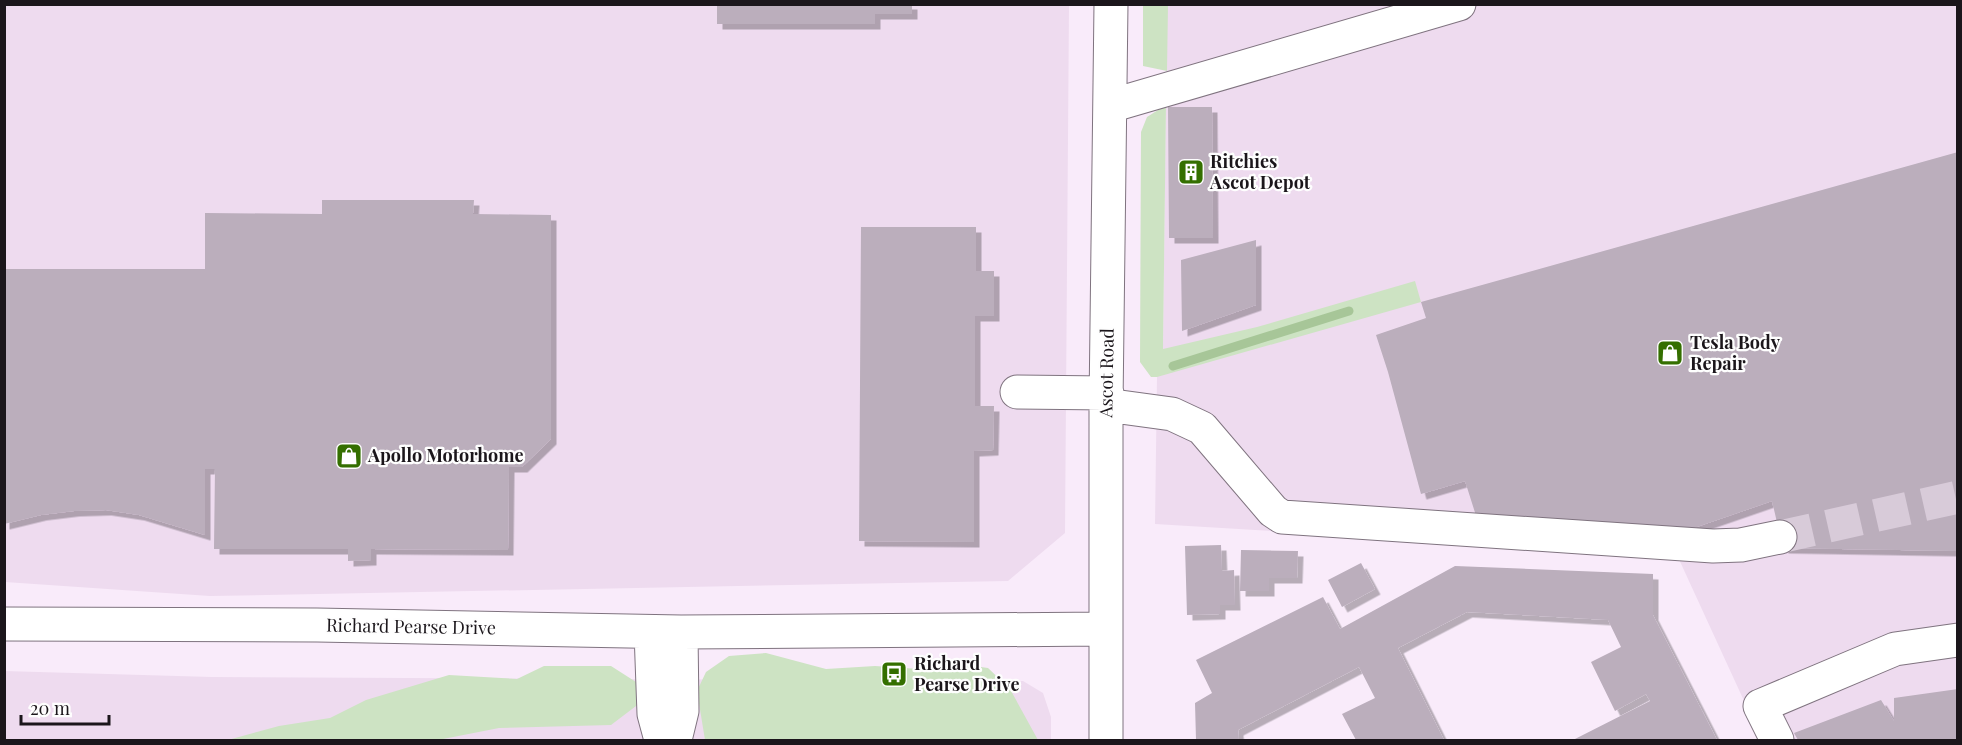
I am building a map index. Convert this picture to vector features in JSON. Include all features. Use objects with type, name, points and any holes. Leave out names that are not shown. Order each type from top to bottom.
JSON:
[{"type":"street","name":"Ascot Road","points":[[1106,741],[1111,4]]},
{"type":"street","points":[[1110,106],[1459,4]]},
{"type":"street","points":[[1017,392],[1107,399],[1172,414],[1202,428],[1273,511],[1282,517],[1713,546],[1741,546],[1780,537]]},
{"type":"street","name":"Richard Pearse Drive","points":[[4,624],[317,625],[666,632],[1105,629]]},
{"type":"street","points":[[661,741],[654,714],[666,632]]},
{"type":"street","points":[[666,632],[682,711],[675,741]]},
{"type":"street","points":[[1777,741],[1760,706],[1895,649],[1958,640]]},
{"type":"shaded area","points":[[4,5],[1069,5],[1065,533],[1008,581],[210,596],[5,582]]},
{"type":"shaded area","points":[[1167,5],[1957,5],[1957,740],[1762,740],[1677,555],[1155,524],[1157,377],[1163,349]]},
{"type":"shaded area","points":[[4,671],[212,677],[1023,681],[1043,693],[1051,717],[1051,740],[5,740]]},
{"type":"green space","points":[[1143,5],[1168,5],[1167,71],[1143,66]]},
{"type":"green space","points":[[1166,105],[1163,349],[1257,327],[1415,281],[1421,302],[1151,377],[1140,362],[1141,132],[1147,117]]},
{"type":"green space","points":[[766,653],[826,669],[875,666],[919,669],[959,664],[988,668],[1010,689],[1038,740],[705,740],[697,691],[706,672],[729,656]]},
{"type":"green space","points":[[544,666],[611,666],[636,682],[640,703],[611,725],[499,728],[438,740],[228,740],[279,726],[330,718],[366,700],[449,675],[517,679]]},
{"type":"building","points":[[717,4],[912,4],[912,14],[875,14],[875,24],[717,24]]},
{"type":"building","name":"Ritchies Ascot Depot","points":[[1168,107],[1212,107],[1213,238],[1169,238]]},
{"type":"building","name":"Tesla Body Repair","points":[[1958,152],[1958,551],[1783,548],[1772,501],[1685,531],[1478,522],[1465,481],[1421,494],[1376,335],[1426,318],[1421,302]]},
{"type":"building","points":[[322,200],[474,200],[473,214],[551,215],[551,439],[522,467],[509,467],[508,550],[371,549],[371,560],[348,561],[348,549],[214,549],[215,469],[205,469],[205,535],[139,515],[106,510],[41,515],[4,524],[4,269],[205,269],[205,213],[322,214]]},
{"type":"building","points":[[861,227],[976,227],[976,271],[994,271],[994,316],[975,316],[975,406],[994,406],[993,450],[974,451],[974,542],[859,541]]},
{"type":"building","points":[[1256,240],[1256,305],[1182,331],[1181,260]]},
{"type":"building","points":[[1221,545],[1222,571],[1234,570],[1235,605],[1220,605],[1220,614],[1187,615],[1185,546]]},
{"type":"building","points":[[1241,550],[1298,551],[1297,578],[1269,578],[1269,591],[1240,591]]},
{"type":"building","points":[[1361,563],[1375,589],[1342,607],[1328,580]]},
{"type":"building","points":[[1455,566],[1653,574],[1653,615],[1717,740],[1573,740],[1650,701],[1646,694],[1615,711],[1591,662],[1621,647],[1608,620],[1467,612],[1398,648],[1444,740],[1356,740],[1342,714],[1375,698],[1359,667],[1238,730],[1239,740],[1196,740],[1195,703],[1212,693],[1196,660],[1323,597],[1340,629]]},
{"type":"building","points":[[1958,689],[1958,740],[1798,740],[1794,733],[1881,700],[1894,721],[1894,698]]},
{"type":"waterway","points":[[1173,366],[1349,311]]},
{"type":"tunnel","points":[[1780,537],[1958,497]]},
{"type":"place","name":"Ritchies Ascot Depot","points":[[1191,172]]},
{"type":"place","name":"Tesla Body Repair","points":[[1670,353]]},
{"type":"place","name":"Apollo Motorhome","points":[[349,456]]},
{"type":"place","name":"Richard Pearse Drive","points":[[894,674]]}]
